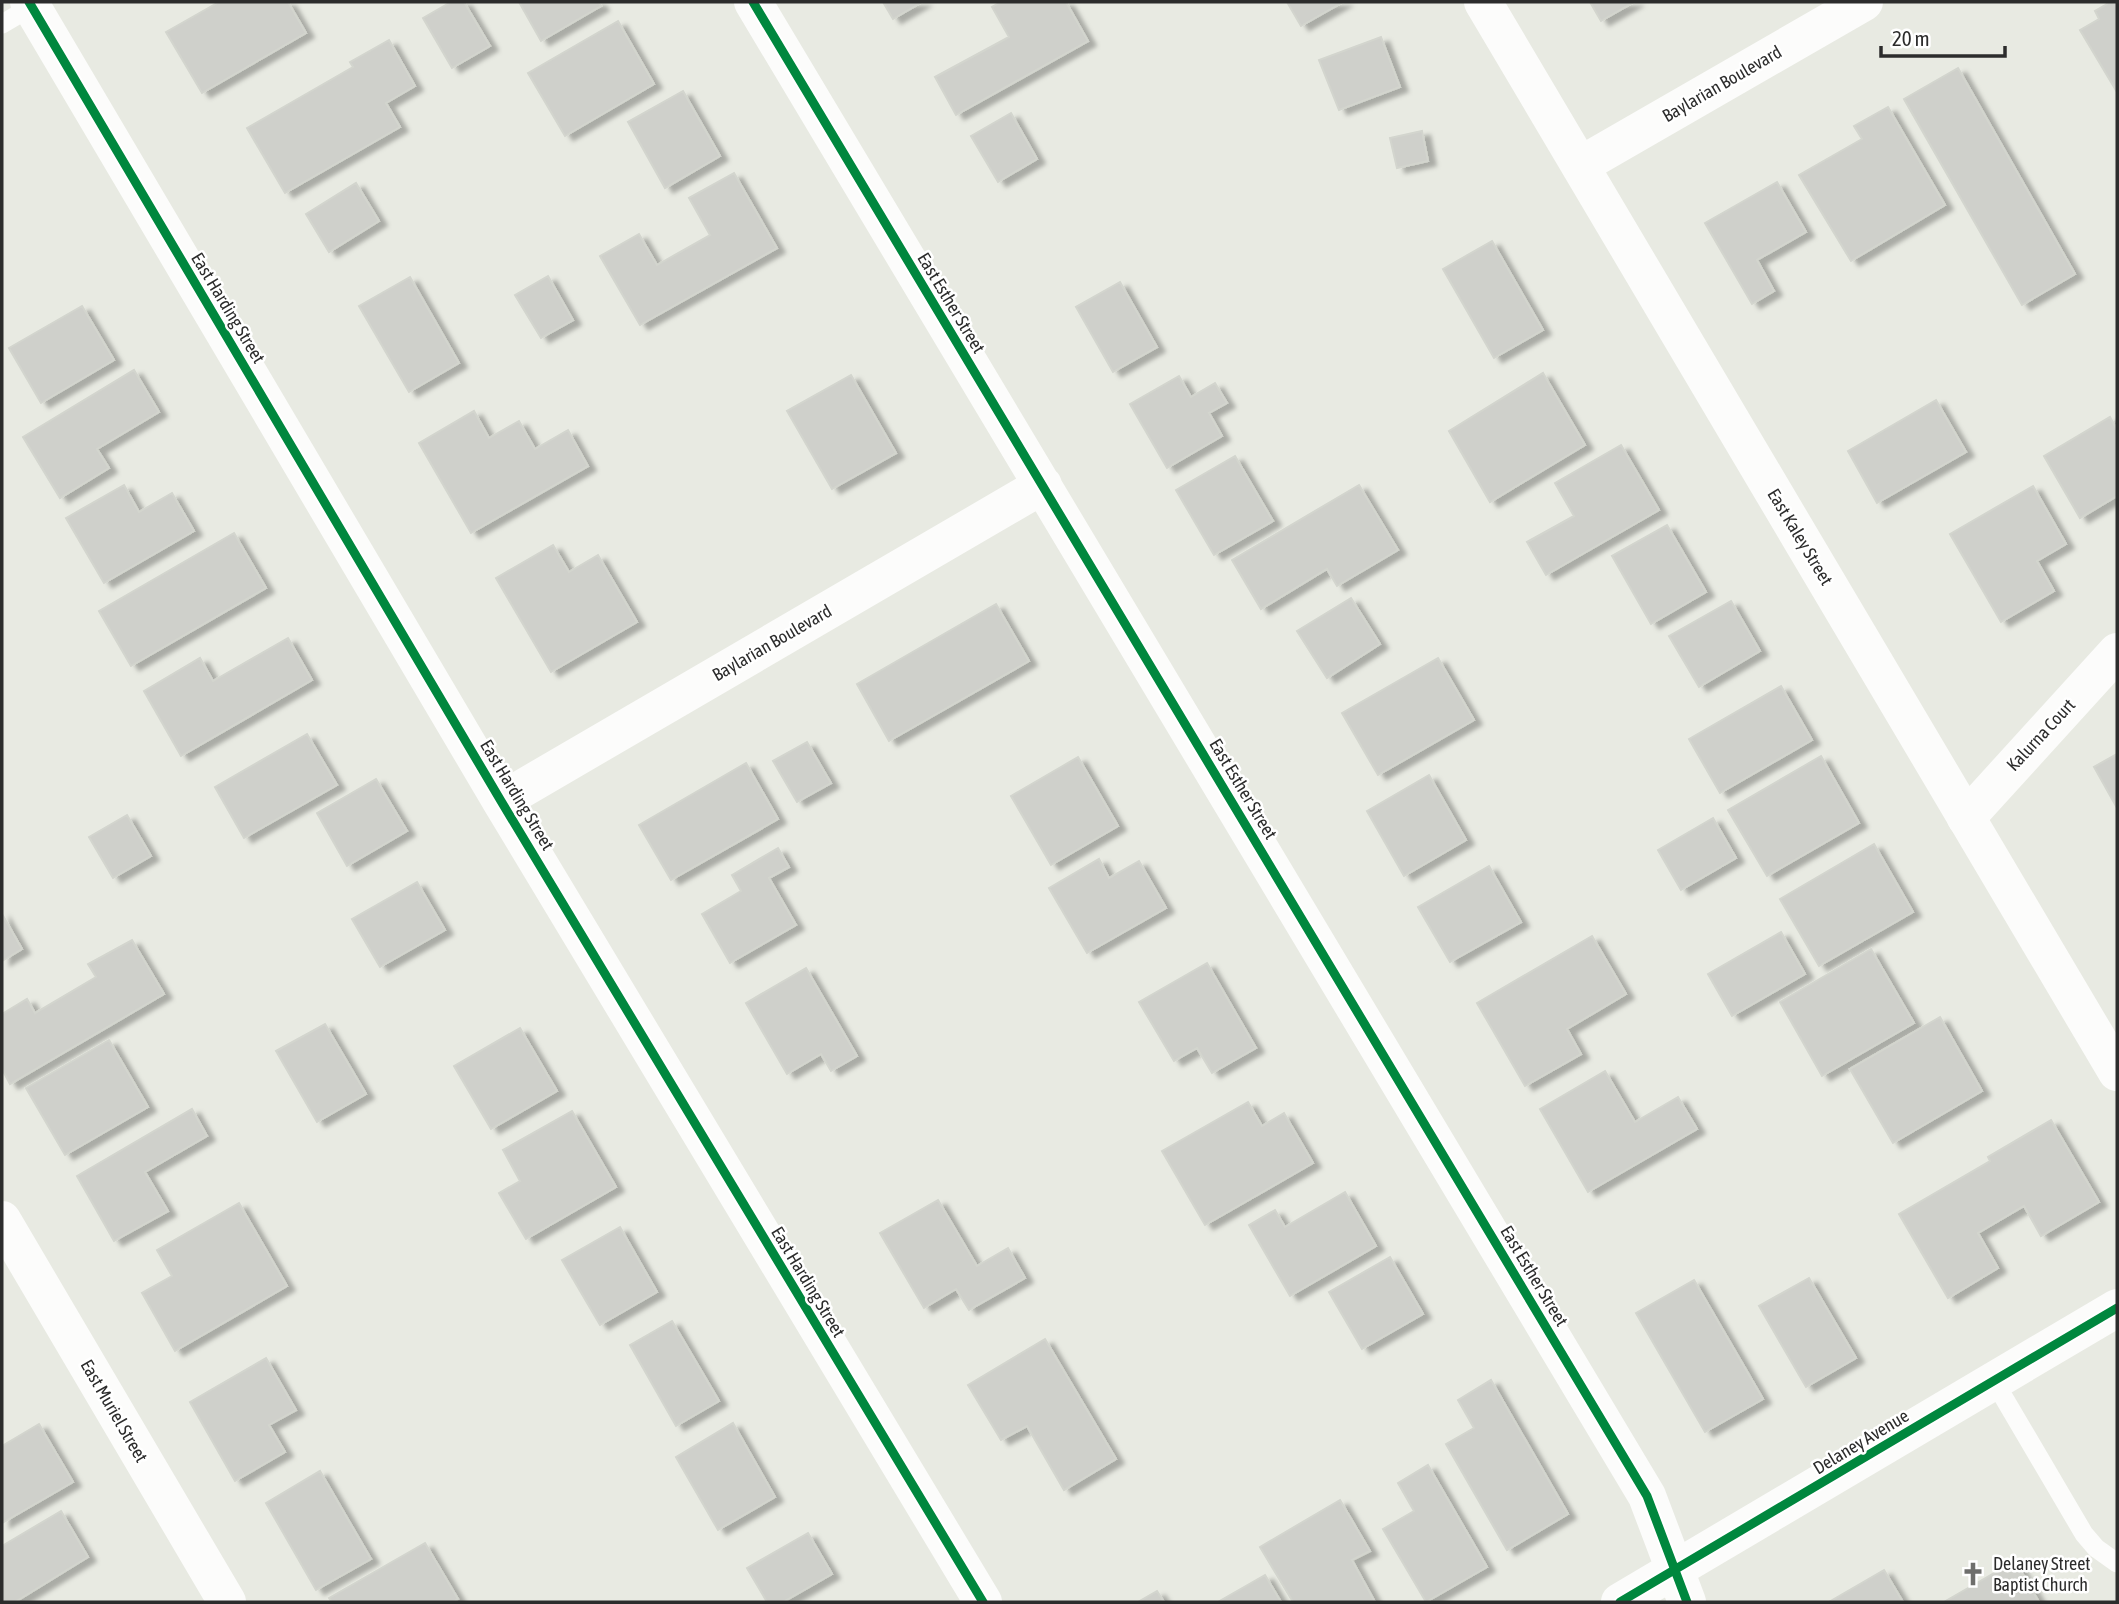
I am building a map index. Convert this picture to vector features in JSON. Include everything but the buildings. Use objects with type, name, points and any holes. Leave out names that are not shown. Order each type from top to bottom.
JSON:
[{"type":"street","name":"East Esther Street","points":[[753,2],[1647,1496],[1681,1586]]},
{"type":"street","name":"East Kaley Street","points":[[1483,2],[2117,1072]]},
{"type":"street","name":"Baylarian Boulevard","points":[[1581,165],[1864,2]]},
{"type":"street","name":"East Harding Street","points":[[21,11],[983,1602]]},
{"type":"street","name":"Baylarian Boulevard","points":[[501,801],[1043,485]]},
{"type":"street","name":"Kalurna Court","points":[[1966,818],[2117,652]]},
{"type":"street","name":"East Muriel Street","points":[[2,1220],[227,1602]]},
{"type":"street","name":"Delaney Avenue","points":[[1620,1602],[1681,1586],[1994,1381],[2117,1308]]},
{"type":"lane","points":[[1994,1381],[2084,1534],[2096,1548],[2117,1563]]},
{"type":"cycle path","points":[[29,2],[501,801],[983,1602]]},
{"type":"cycle path","points":[[753,2],[1647,1496],[1687,1602]]},
{"type":"cycle path","points":[[1620,1602],[2117,1308]]},
{"type":"place","name":"Delaney Street Baptist Church","points":[[1973,1574]]}]
